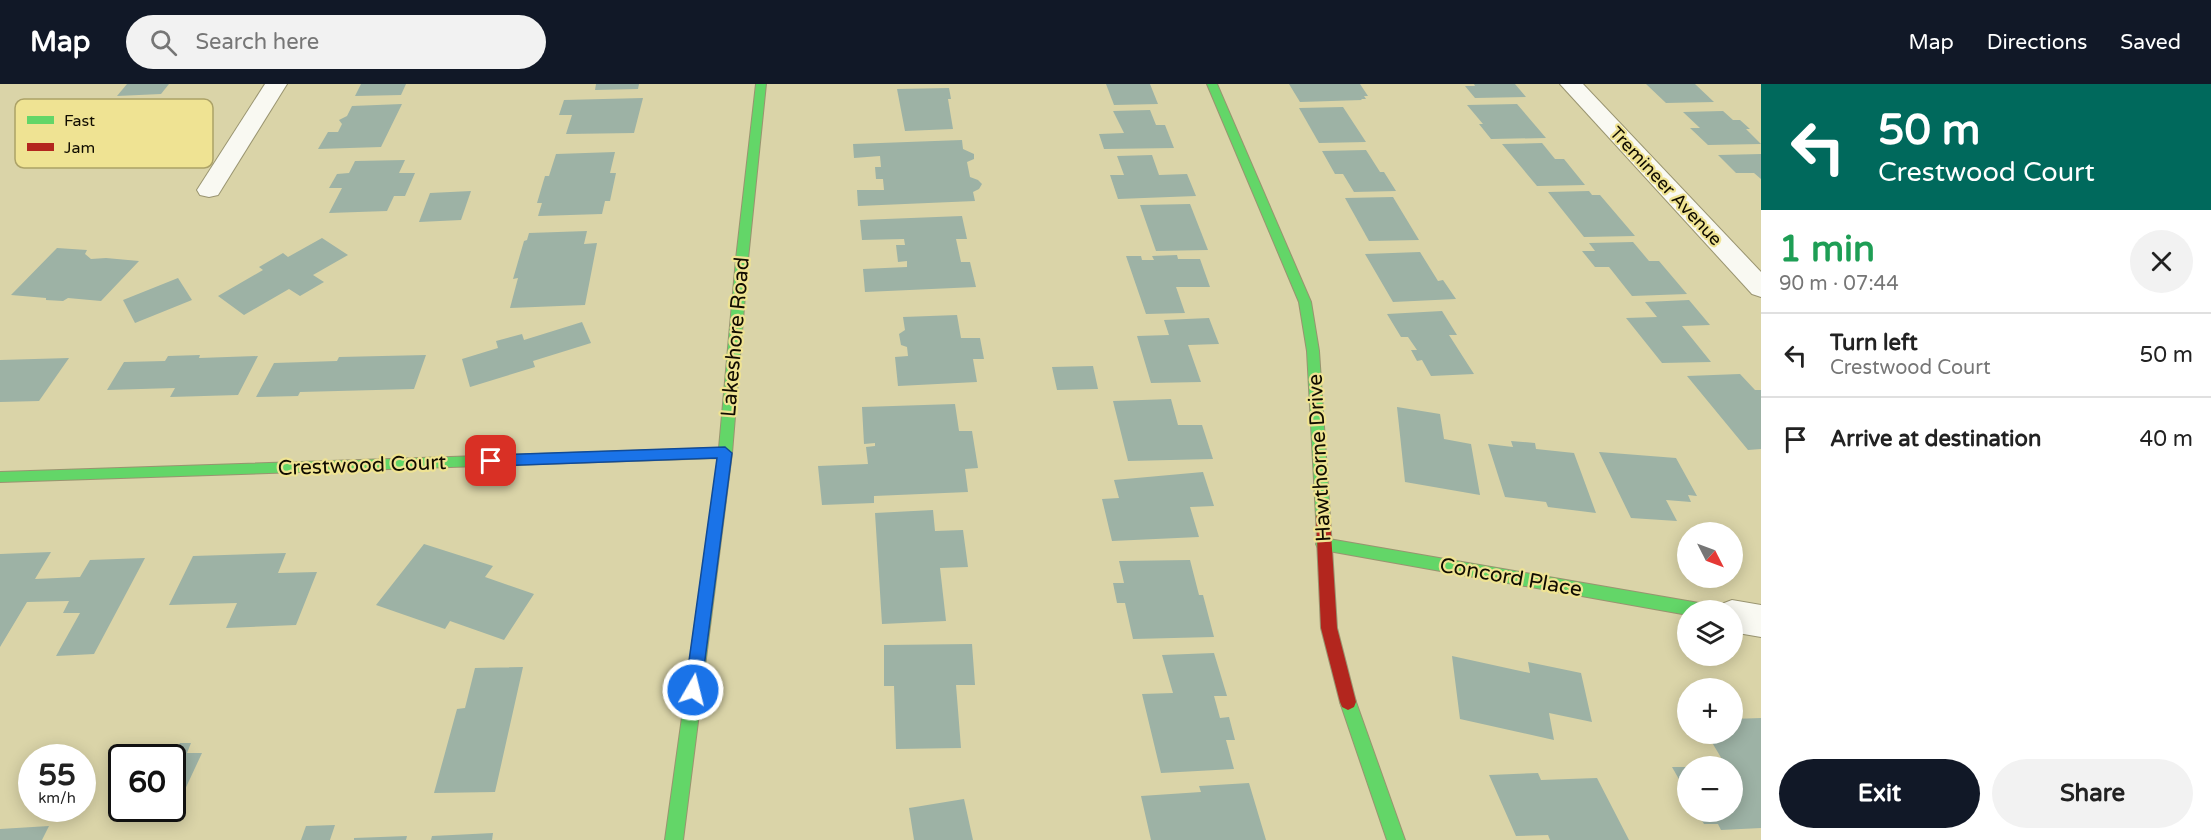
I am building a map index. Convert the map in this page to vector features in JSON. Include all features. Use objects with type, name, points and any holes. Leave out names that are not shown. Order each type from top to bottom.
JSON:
[{"type":"street","points":[[209,190],[276,84]]},
{"type":"street","name":"Lakeshore Road","points":[[674,840],[725,453],[742,259],[761,84]]},
{"type":"street","name":"Hawthorne Drive","points":[[1212,84],[1305,302],[1313,351],[1329,628],[1339,673],[1396,840]]},
{"type":"street","name":"Tremineer Avenue","points":[[1570,84],[1761,288]]},
{"type":"street","name":"Crestwood Court","points":[[0,477],[725,453]]},
{"type":"street","name":"Concord Place","points":[[1323,544],[1677,606]]},
{"type":"street","points":[[1743,618],[1761,621]]},
{"type":"building","points":[[127,84],[169,84],[161,94],[117,96]]},
{"type":"building","points":[[361,84],[406,84],[401,95],[355,96]]},
{"type":"building","points":[[596,84],[639,84],[638,89],[595,90]]},
{"type":"building","points":[[1106,84],[1150,84],[1158,104],[1114,105]]},
{"type":"building","points":[[1289,84],[1360,84],[1368,96],[1364,96],[1366,99],[1362,100],[1300,102]]},
{"type":"building","points":[[1474,84],[1515,84],[1526,97],[1475,98],[1465,86],[1475,86]]},
{"type":"building","points":[[1646,84],[1695,84],[1714,102],[1666,103]]},
{"type":"building","points":[[949,88],[951,99],[948,99],[953,129],[905,131],[897,89]]},
{"type":"building","points":[[643,98],[634,133],[566,134],[572,115],[559,115],[564,100]]},
{"type":"building","points":[[402,104],[381,147],[318,149],[328,132],[338,132],[342,124],[339,120],[347,116],[352,106]]},
{"type":"building","points":[[1517,104],[1546,138],[1491,139],[1479,124],[1483,124],[1467,105]]},
{"type":"building","points":[[1343,107],[1366,142],[1319,143],[1299,108]]},
{"type":"building","points":[[1150,110],[1156,125],[1165,125],[1174,148],[1104,149],[1099,134],[1124,133],[1113,111]]},
{"type":"building","points":[[1723,111],[1733,120],[1740,120],[1761,144],[1708,145],[1690,128],[1700,128],[1683,112]]},
{"type":"building","points":[[962,140],[963,149],[974,154],[974,159],[967,162],[970,177],[982,184],[973,192],[975,201],[858,206],[857,190],[884,190],[883,179],[876,179],[875,167],[881,167],[880,156],[854,158],[853,144]]},
{"type":"building","points":[[1542,143],[1555,159],[1564,159],[1585,185],[1537,186],[1502,144]]},
{"type":"building","points":[[1366,150],[1396,191],[1354,192],[1343,174],[1335,174],[1322,151]]},
{"type":"building","points":[[615,152],[610,173],[616,173],[610,201],[605,201],[602,214],[538,216],[542,203],[537,203],[545,176],[549,176],[556,154]]},
{"type":"building","points":[[1761,154],[1761,179],[1754,173],[1736,173],[1718,155]]},
{"type":"building","points":[[1152,155],[1159,175],[1187,174],[1196,196],[1118,199],[1110,175],[1124,175],[1117,156]]},
{"type":"building","points":[[405,160],[399,173],[415,173],[405,196],[394,196],[387,211],[329,213],[342,188],[329,188],[337,174],[349,173],[355,161]]},
{"type":"building","points":[[471,191],[461,220],[419,222],[430,193]]},
{"type":"building","points":[[1589,191],[1592,195],[1600,195],[1635,236],[1584,237],[1548,192]]},
{"type":"building","points":[[1393,197],[1419,240],[1369,241],[1345,198]]},
{"type":"building","points":[[1190,204],[1208,250],[1156,251],[1140,205]]},
{"type":"building","points":[[962,216],[967,239],[956,239],[961,262],[970,262],[976,287],[865,292],[863,269],[907,267],[907,261],[898,262],[896,245],[905,245],[904,239],[862,240],[860,220]]},
{"type":"building","points":[[587,231],[584,244],[597,243],[585,305],[510,308],[518,278],[513,279],[524,241],[527,240],[529,233]]},
{"type":"building","points":[[322,238],[348,255],[313,275],[324,282],[300,296],[289,289],[244,315],[218,296],[263,270],[259,267],[283,253],[288,257]]},
{"type":"building","points":[[1633,242],[1649,261],[1659,261],[1687,294],[1632,296],[1609,267],[1595,267],[1582,251],[1595,251],[1589,243]]},
{"type":"building","points":[[57,248],[87,250],[85,254],[91,259],[139,261],[101,301],[68,298],[63,301],[46,300],[46,298],[11,295]]},
{"type":"building","points":[[1420,252],[1438,281],[1443,280],[1456,299],[1393,302],[1365,254]]},
{"type":"building","points":[[1177,255],[1178,259],[1200,259],[1210,287],[1176,287],[1185,313],[1146,314],[1126,256],[1141,256],[1142,260],[1154,260],[1152,256]]},
{"type":"building","points":[[178,278],[192,300],[135,323],[123,300]]},
{"type":"building","points":[[1689,300],[1710,325],[1682,326],[1711,362],[1662,363],[1626,318],[1657,317],[1645,302]]},
{"type":"building","points":[[1442,311],[1457,335],[1449,335],[1474,374],[1431,376],[1422,360],[1417,361],[1411,350],[1417,350],[1408,337],[1401,337],[1387,314]]},
{"type":"building","points":[[957,315],[961,338],[980,338],[984,359],[973,359],[977,382],[898,386],[895,357],[908,356],[907,347],[901,345],[899,334],[905,330],[903,317]]},
{"type":"building","points":[[1209,318],[1219,344],[1188,345],[1201,382],[1151,383],[1137,336],[1169,335],[1164,320]]},
{"type":"building","points":[[582,322],[591,343],[533,361],[535,367],[470,387],[462,359],[498,348],[496,341],[522,334],[524,340]]},
{"type":"building","points":[[200,355],[199,358],[258,356],[238,395],[170,397],[175,388],[107,390],[124,362],[165,361],[168,356]]},
{"type":"building","points":[[426,355],[414,389],[300,392],[298,396],[256,397],[274,363],[337,361],[339,357]]},
{"type":"building","points":[[69,358],[39,401],[0,402],[0,360]]},
{"type":"building","points":[[1093,366],[1098,389],[1057,390],[1052,367]]},
{"type":"building","points":[[1740,374],[1755,390],[1761,390],[1761,449],[1748,450],[1687,376]]},
{"type":"building","points":[[1171,399],[1178,425],[1202,425],[1213,459],[1128,461],[1113,401]]},
{"type":"building","points":[[955,404],[959,431],[972,431],[978,468],[965,469],[968,492],[874,496],[874,503],[822,505],[818,466],[868,464],[866,447],[875,446],[875,443],[864,444],[862,407]]},
{"type":"building","points":[[1397,407],[1440,414],[1444,439],[1471,444],[1480,495],[1405,482]]},
{"type":"building","points":[[1511,441],[1535,443],[1536,449],[1574,453],[1596,513],[1548,507],[1546,502],[1505,497],[1488,444],[1513,447]]},
{"type":"building","points":[[1599,452],[1676,458],[1697,496],[1688,495],[1691,502],[1666,500],[1677,521],[1631,518]]},
{"type":"building","points":[[1203,472],[1214,506],[1190,507],[1199,537],[1112,541],[1102,499],[1119,498],[1114,480]]},
{"type":"building","points":[[933,510],[935,531],[963,530],[968,567],[940,568],[946,621],[882,624],[875,513]]},
{"type":"building","points":[[424,544],[493,566],[485,577],[534,594],[504,640],[450,621],[445,629],[376,605]]},
{"type":"building","points":[[51,552],[35,579],[80,577],[90,560],[145,558],[94,654],[56,656],[80,613],[63,613],[69,601],[27,602],[0,647],[0,554]]},
{"type":"building","points":[[286,553],[278,573],[317,572],[296,625],[226,628],[237,603],[169,605],[193,556]]},
{"type":"building","points":[[1190,560],[1199,595],[1203,595],[1214,637],[1133,639],[1125,603],[1117,603],[1113,583],[1124,583],[1119,561]]},
{"type":"building","points":[[972,644],[975,685],[956,685],[961,748],[896,749],[894,686],[884,686],[884,645]]},
{"type":"building","points":[[1214,653],[1227,696],[1214,696],[1220,718],[1229,717],[1235,740],[1226,740],[1234,769],[1161,773],[1142,694],[1173,693],[1162,655]]},
{"type":"building","points":[[1452,656],[1530,673],[1528,662],[1581,673],[1592,722],[1549,713],[1554,740],[1460,719]]},
{"type":"building","points":[[523,667],[495,792],[434,793],[457,709],[465,708],[475,668]]},
{"type":"building","points":[[1761,718],[1761,828],[1721,830],[1718,824],[1704,824],[1703,822],[1743,822],[1743,756],[1720,756],[1713,744],[1743,744],[1743,719]]},
{"type":"building","points":[[191,743],[187,753],[202,753],[186,787],[186,744],[180,744]]},
{"type":"building","points":[[1538,773],[1541,780],[1597,778],[1629,840],[1550,840],[1548,835],[1516,836],[1489,775]]},
{"type":"building","points":[[1249,783],[1266,840],[1151,840],[1141,796],[1201,792],[1199,786]]},
{"type":"building","points":[[964,799],[973,840],[914,840],[909,808]]},
{"type":"building","points":[[335,825],[330,840],[301,840],[306,826]]},
{"type":"building","points":[[49,826],[42,840],[0,840],[0,829]]},
{"type":"building","points":[[493,833],[492,840],[431,840],[432,836]]},
{"type":"building","points":[[407,836],[406,840],[354,840],[354,838]]},
{"type":"traffic: fast","points":[[674,840],[725,453],[742,259],[761,84]]},
{"type":"traffic: fast","points":[[1212,84],[1305,302],[1313,351],[1323,517]]},
{"type":"traffic: fast","points":[[0,477],[725,453]]},
{"type":"traffic: fast","points":[[1323,544],[1677,606]]},
{"type":"traffic: fast","points":[[1348,702],[1396,840]]},
{"type":"traffic: jam","points":[[1323,517],[1329,628],[1348,702]]},
{"type":"route","points":[[491,461],[725,453],[693,690]]}]
